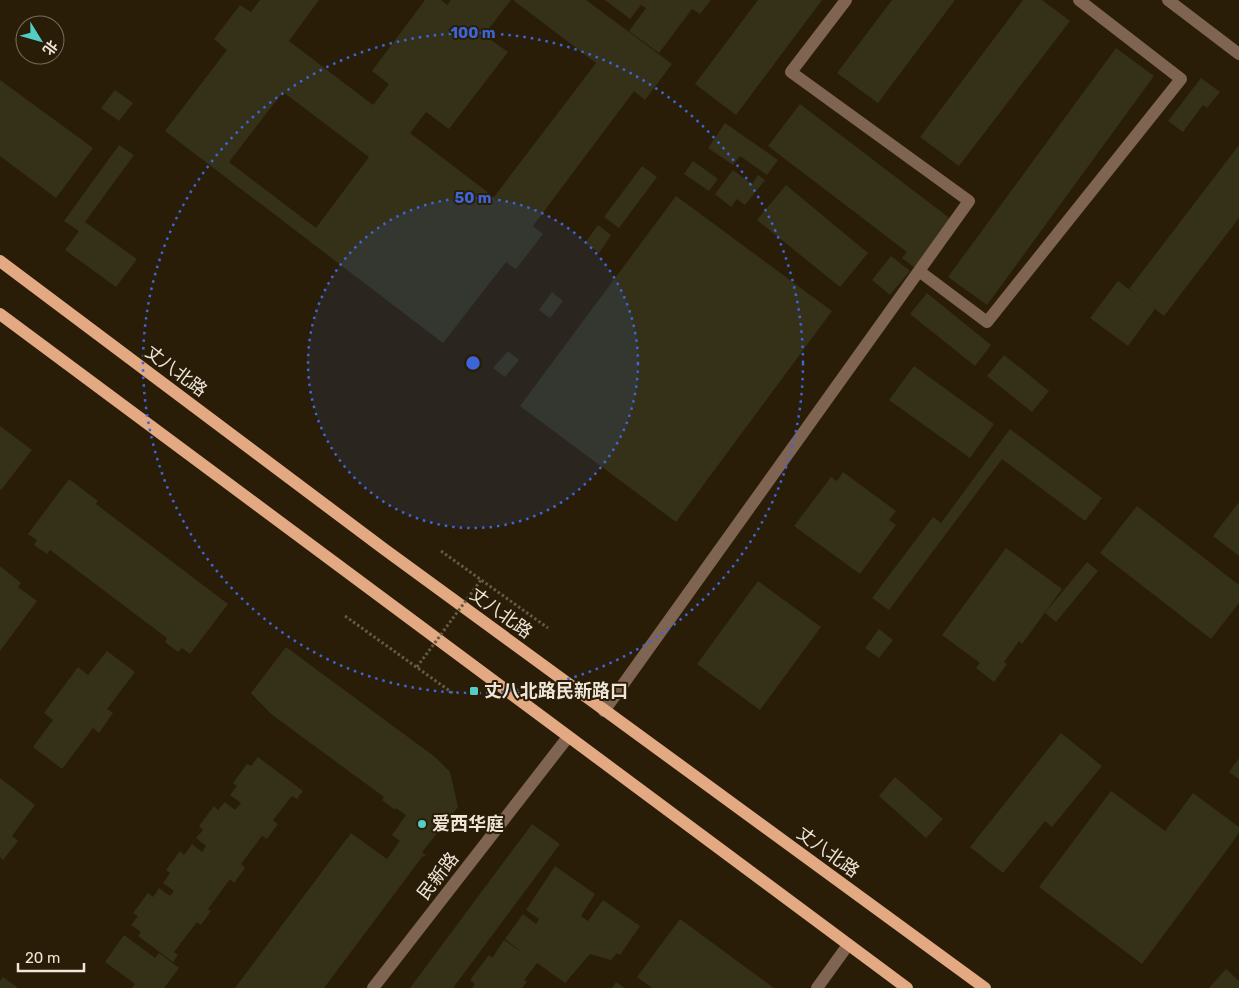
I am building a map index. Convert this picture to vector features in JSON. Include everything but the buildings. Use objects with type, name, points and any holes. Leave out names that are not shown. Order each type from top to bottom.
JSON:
[{"type":"main road","name":"丈八北路","points":[[0,261],[604,711],[985,988]]},
{"type":"main road","points":[[0,314],[906,988]]},
{"type":"street","points":[[604,711],[969,201],[791,72],[846,0]]},
{"type":"street","points":[[919,271],[987,322],[1181,79],[1079,0]]},
{"type":"street","points":[[1168,0],[1239,54]]},
{"type":"street","name":"民新路","points":[[373,988],[568,737]]},
{"type":"street","points":[[817,988],[848,945]]},
{"type":"path","points":[[441,551],[548,628]]},
{"type":"path","points":[[417,667],[481,580]]},
{"type":"path","points":[[346,616],[454,694]]},
{"type":"place","name":"丈八北路民新路口","points":[[474,691]]},
{"type":"place","name":"爱西华庭","points":[[422,824]]}]
